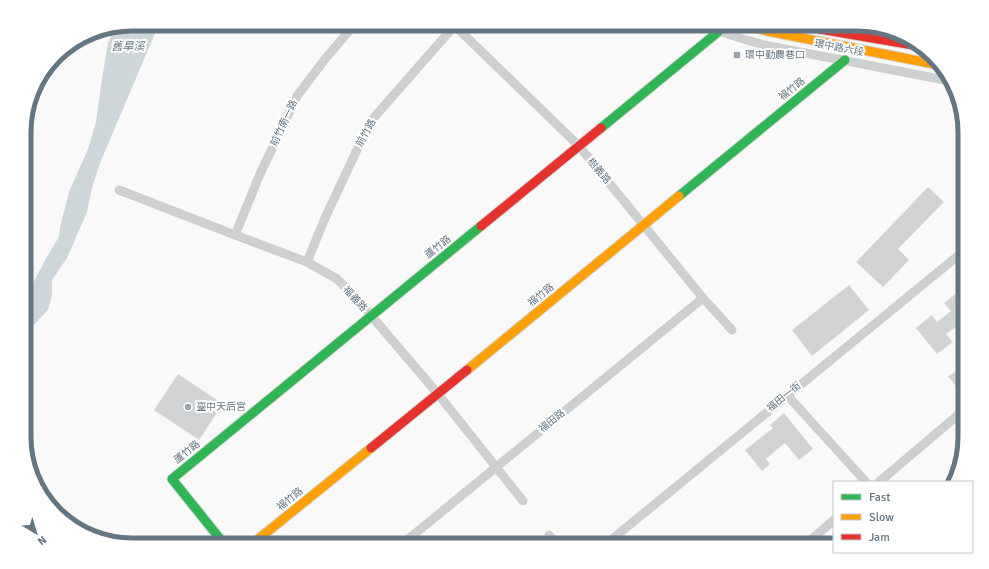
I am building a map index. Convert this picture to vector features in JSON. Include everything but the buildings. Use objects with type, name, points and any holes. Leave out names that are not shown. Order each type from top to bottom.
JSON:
[{"type":"street","name":"前竹南一路","points":[[235,235],[260,174],[297,96],[325,59],[349,31]]},
{"type":"street","name":"前竹路","points":[[307,262],[325,218],[370,122],[449,31]]},
{"type":"street","name":"樹義路","points":[[462,31],[579,146],[703,298],[732,330]]},
{"type":"street","name":"環中路六段","points":[[770,31],[930,63]]},
{"type":"street","name":"環中路六段","points":[[831,31],[904,44]]},
{"type":"street","name":"環中路六段","points":[[718,32],[764,45],[942,79]]},
{"type":"street","name":"蘆竹路","points":[[219,538],[172,479],[718,32]]},
{"type":"street","name":"福竹路","points":[[260,538],[438,394],[845,60]]},
{"type":"street","name":"福義路","points":[[119,190],[307,262],[337,279],[438,394],[522,501]]},
{"type":"street","name":"福田一街","points":[[613,538],[958,256]]},
{"type":"street","name":"福田路","points":[[410,538],[703,298]]},
{"type":"street","points":[[787,395],[865,481]]},
{"type":"street","points":[[880,481],[958,415]]},
{"type":"street","points":[[814,538],[833,521]]},
{"type":"street","points":[[549,535],[552,538]]},
{"type":"water","name":"舊旱溪","points":[[156,31],[100,163],[92,188],[87,212],[67,258],[52,280],[52,295],[48,310],[31,328],[31,287],[59,237],[69,192],[88,149],[96,122],[108,43],[112,33]]},
{"type":"traffic: fast","points":[[601,128],[718,32]]},
{"type":"traffic: fast","points":[[679,196],[845,60]]},
{"type":"traffic: fast","points":[[219,538],[172,479],[481,226]]},
{"type":"traffic: slow","points":[[767,31],[930,63]]},
{"type":"traffic: slow","points":[[467,370],[679,196]]},
{"type":"traffic: slow","points":[[260,538],[371,448]]},
{"type":"traffic: jam","points":[[831,31],[904,43]]},
{"type":"traffic: jam","points":[[481,226],[601,128]]},
{"type":"traffic: jam","points":[[371,448],[467,370]]},
{"type":"place","name":"環中勤農巷口","points":[[737,55]]},
{"type":"place","name":"臺中天后宮","points":[[188,407]]}]
